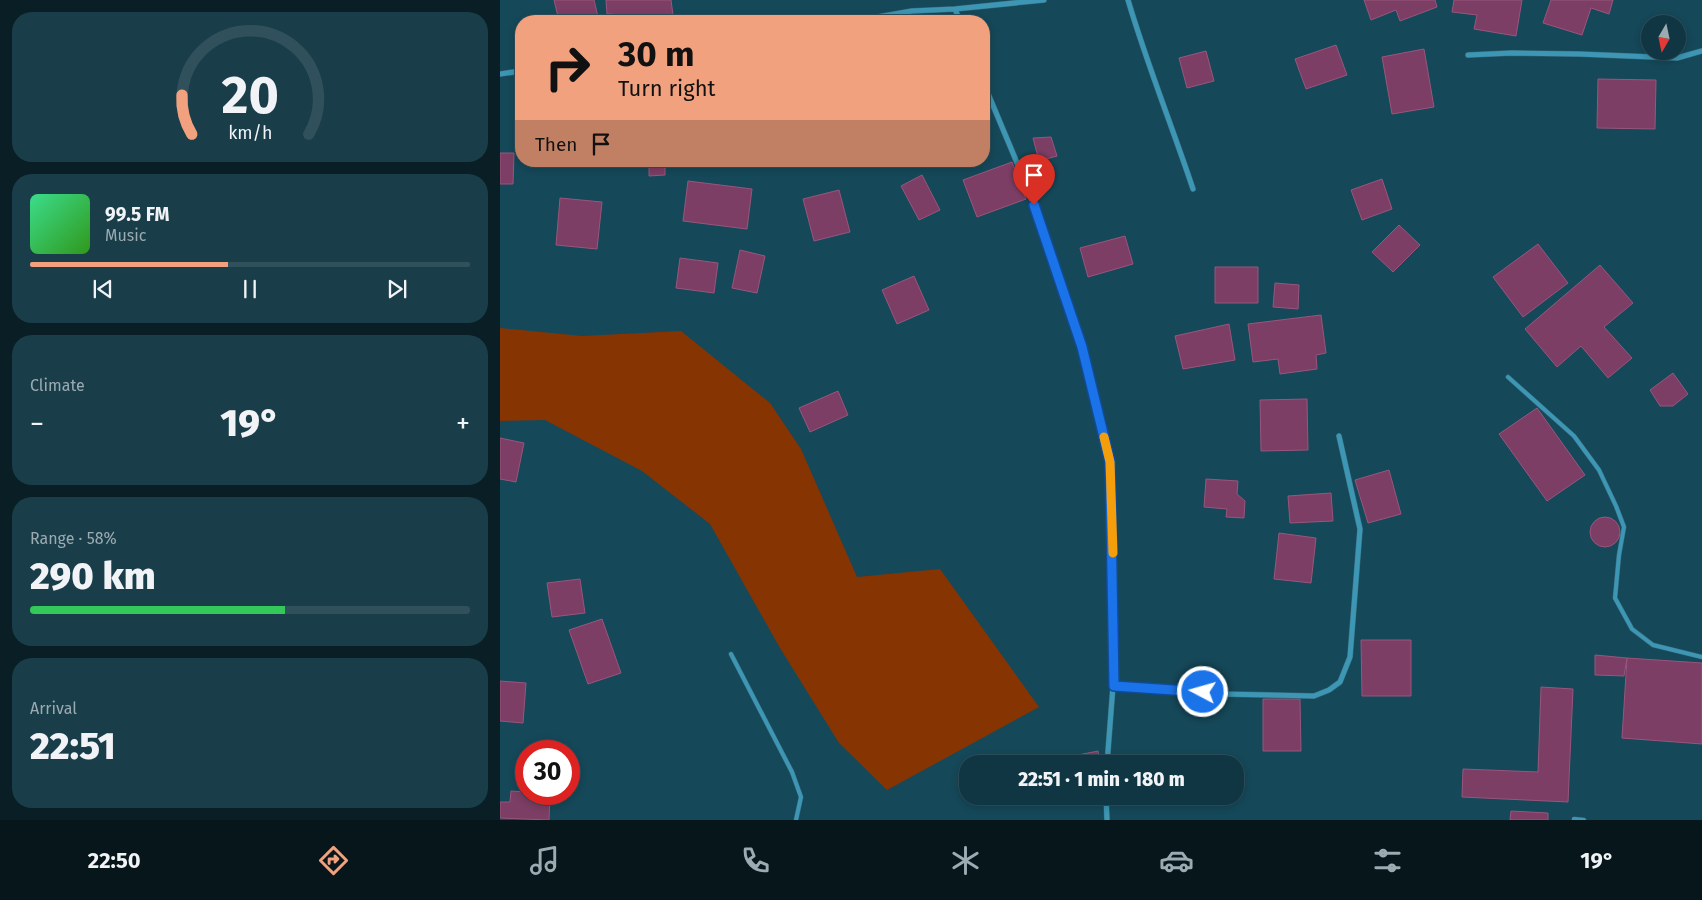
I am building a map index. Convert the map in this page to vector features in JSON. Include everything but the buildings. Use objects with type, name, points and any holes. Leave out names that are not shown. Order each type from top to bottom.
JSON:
[{"type":"street","points":[[889,15],[912,11],[955,9],[1044,0]]},
{"type":"street","points":[[1128,0],[1141,45],[1171,122],[1193,189]]},
{"type":"street","points":[[955,9],[958,15]]},
{"type":"street","points":[[1468,55],[1512,53],[1677,58],[1702,51]]},
{"type":"street","points":[[500,74],[515,72]]},
{"type":"street","points":[[990,98],[1028,189],[1082,347],[1110,462],[1114,686],[1108,755]]},
{"type":"street","points":[[1114,686],[1220,694],[1314,696],[1329,690],[1340,682],[1350,657],[1360,529],[1339,436]]},
{"type":"street","points":[[1106,805],[1107,820]]},
{"type":"lane","points":[[1508,377],[1574,436],[1599,470],[1624,527],[1615,598],[1632,629],[1652,645],[1702,657]]},
{"type":"lane","points":[[731,654],[792,772],[801,797],[796,820]]},
{"type":"lane","points":[[1574,819],[1584,820]]},
{"type":"shaded area","points":[[500,328],[582,336],[681,331],[770,403],[801,449],[857,577],[940,569],[1039,707],[887,790],[839,743],[780,648],[710,524],[642,471],[545,420],[500,421]]},
{"type":"slow traffic","points":[[1104,437],[1110,462],[1113,553]]},
{"type":"route","points":[[1034,205],[1082,347],[1110,462],[1114,686],[1203,692]]}]
